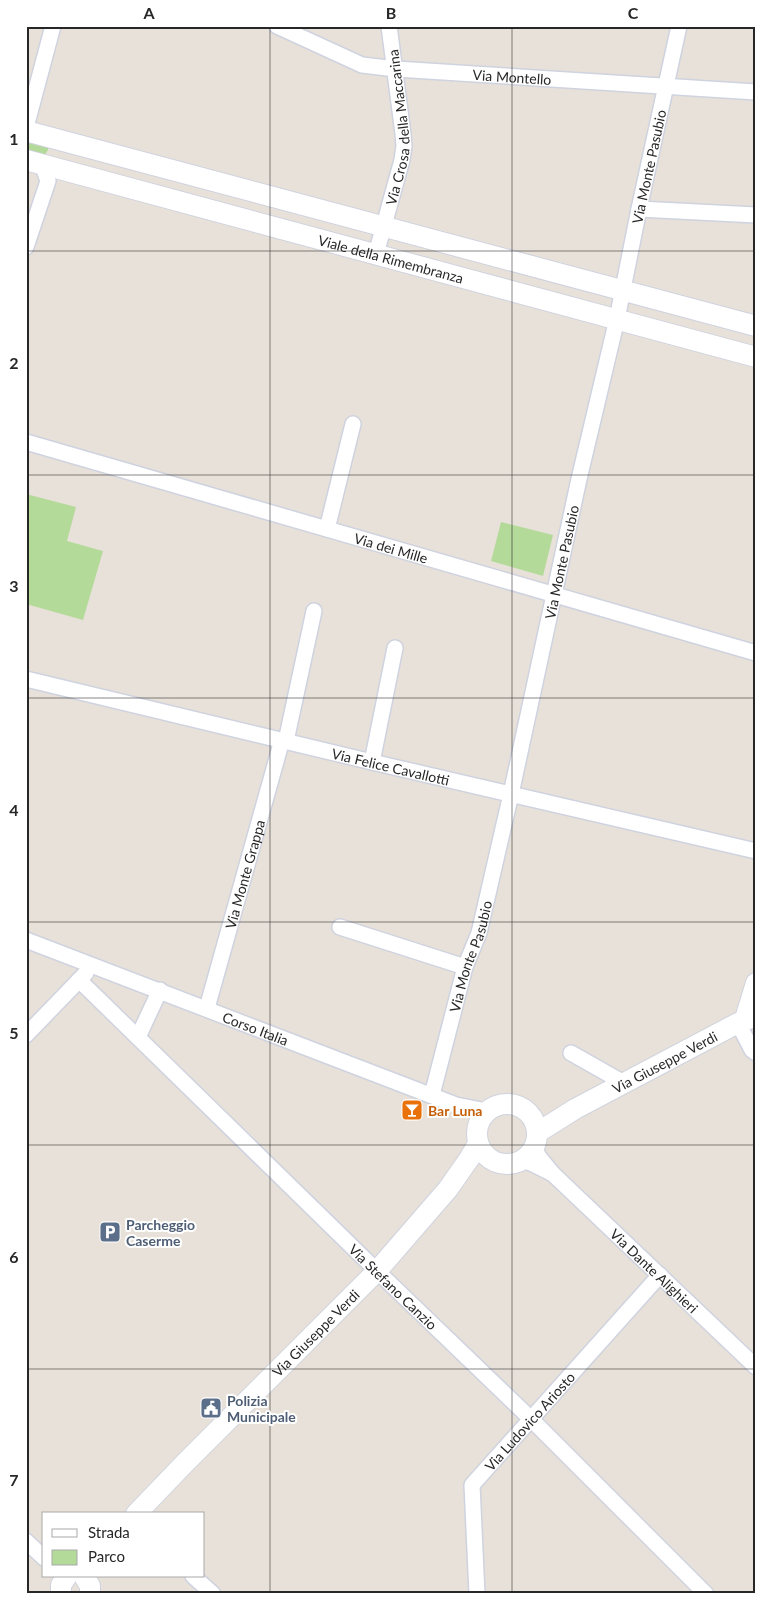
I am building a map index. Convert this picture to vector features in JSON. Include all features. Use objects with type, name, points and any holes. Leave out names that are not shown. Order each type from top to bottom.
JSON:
[{"type":"street","points":[[26,127],[53,26]]},
{"type":"street","name":"Via Montello","points":[[277,26],[362,65],[666,88],[756,92]]},
{"type":"street","name":"Via Crosa della Maccarina","points":[[376,254],[402,160],[404,146],[396,69],[389,26]]},
{"type":"street","name":"Via Monte Pasubio","points":[[432,1095],[465,967],[479,933],[512,794],[579,479],[617,319],[679,26]]},
{"type":"street","name":"Viale della Rimembranza","points":[[26,131],[756,326]]},
{"type":"street","points":[[39,163],[55,164],[61,155],[62,144],[60,140]]},
{"type":"street","points":[[26,247],[48,181],[39,163]]},
{"type":"street","name":"Viale della Rimembranza","points":[[39,163],[756,356]]},
{"type":"street","points":[[639,209],[756,214]]},
{"type":"street","points":[[326,529],[353,424]]},
{"type":"street","name":"Via dei Mille","points":[[26,442],[756,653]]},
{"type":"street","name":"Via Monte Grappa","points":[[207,1008],[284,741],[314,611]]},
{"type":"street","points":[[372,762],[395,648]]},
{"type":"street","name":"Via Felice Cavallotti","points":[[26,679],[756,851]]},
{"type":"street","points":[[340,927],[465,967]]},
{"type":"street","name":"Corso Italia","points":[[26,940],[456,1105],[487,1111]]},
{"type":"street","points":[[26,1035],[93,966]]},
{"type":"street","name":"Via Stefano Canzio","points":[[80,980],[377,1271],[531,1418],[706,1594]]},
{"type":"street","points":[[756,983],[746,1019],[752,1050],[756,1053]]},
{"type":"street","points":[[138,1037],[160,990]]},
{"type":"street","name":"Via Giuseppe Verdi","points":[[531,1147],[575,1109],[746,1019]]},
{"type":"street","points":[[571,1053],[624,1083]]},
{"type":"street","points":[[508,1104],[522,1108],[527,1112],[533,1119],[531,1147],[507,1164],[496,1162],[486,1156],[478,1144],[476,1134],[478,1125],[487,1111],[494,1107],[508,1104]]},
{"type":"street","name":"Via Giuseppe Verdi","points":[[527,1112],[548,1113],[575,1109]]},
{"type":"street","name":"Via Giuseppe Verdi","points":[[138,1512],[377,1271],[448,1189],[478,1144]]},
{"type":"street","name":"Via Dante Alighieri","points":[[531,1147],[531,1163],[553,1174],[756,1367]]},
{"type":"street","name":"Via Giuseppe Verdi","points":[[448,1189],[486,1165],[496,1162]]},
{"type":"street","name":"Via Ludovico Ariosto","points":[[477,1594],[472,1485],[660,1276]]},
{"type":"street","points":[[26,1541],[42,1556]]},
{"type":"street","points":[[195,1578],[213,1594]]},
{"type":"green space","points":[[29,142],[48,146],[48,150],[44,156],[28,151]]},
{"type":"green space","points":[[26,494],[76,507],[67,541],[103,551],[83,620],[26,604]]},
{"type":"green space","points":[[501,522],[553,535],[543,576],[491,561]]},
{"type":"place","name":"Bar Luna","points":[[412,1110]]},
{"type":"place","name":"Parcheggio Caserme","points":[[110,1232]]},
{"type":"place","name":"Polizia Municipale","points":[[211,1408]]}]
